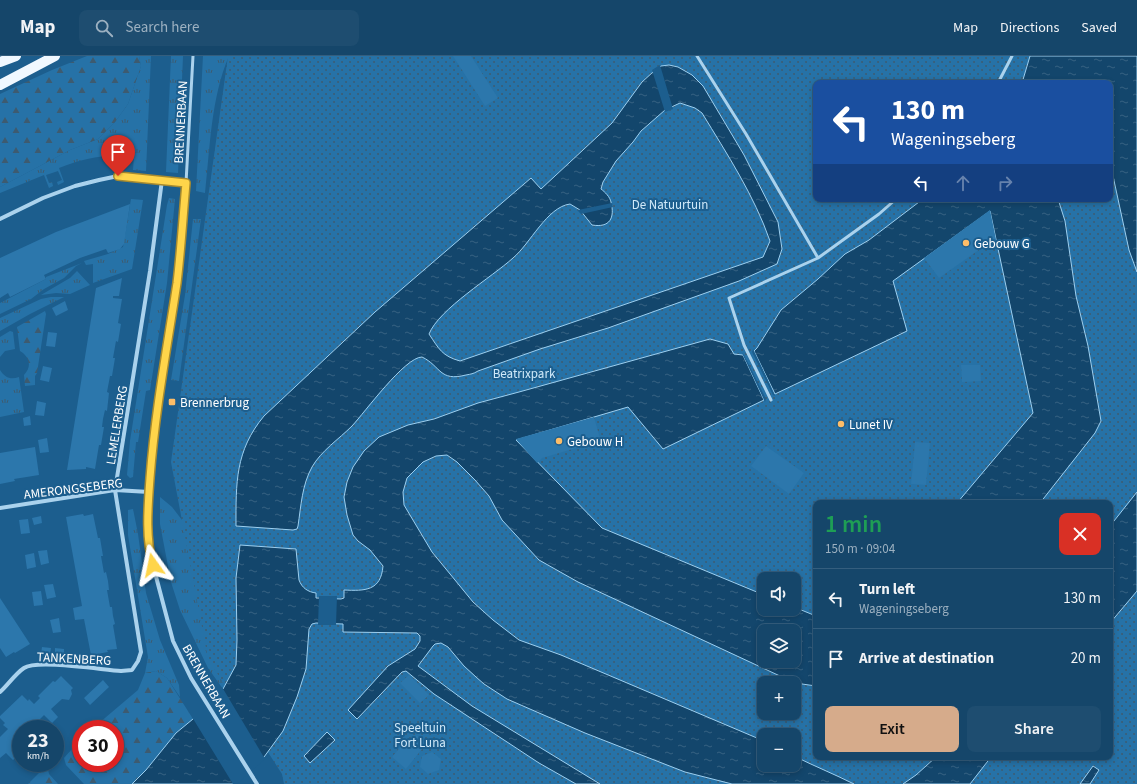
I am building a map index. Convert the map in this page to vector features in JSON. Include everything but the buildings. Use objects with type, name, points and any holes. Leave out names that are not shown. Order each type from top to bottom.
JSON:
[{"type":"main road","points":[[0,62],[16,56]]},
{"type":"main road","points":[[0,85],[55,56]]},
{"type":"street","points":[[0,219],[43,198],[75,186],[118,176],[186,183]]},
{"type":"street","name":"LEMELERBERG","points":[[132,670],[138,661],[141,652],[115,490],[150,271],[162,180]]},
{"type":"street","name":"BRENNERBAAN","points":[[186,183],[177,281],[153,437],[149,492],[149,550],[173,642],[191,678],[257,784]]},
{"type":"street","name":"AMERONGSEBERG","points":[[0,508],[115,490],[149,492]]},
{"type":"street","name":"TANKENBERG","points":[[0,692],[24,668],[33,665],[51,665],[121,671],[132,670]]},
{"type":"lane","name":"BRENNERBAAN","points":[[186,183],[193,56]]},
{"type":"lane","points":[[697,56],[746,134],[818,258]]},
{"type":"lane","points":[[1000,80],[1012,56]]},
{"type":"lane","points":[[771,400],[744,345],[729,298],[818,258],[879,214],[893,202]]},
{"type":"green space","points":[[87,56],[139,56],[141,66],[128,104],[115,122],[98,139],[70,150],[0,187],[0,94]]},
{"type":"green space","points":[[139,56],[151,56],[146,171],[133,170],[134,156],[115,155],[96,157],[77,161],[59,168],[64,182],[58,185],[57,182],[62,180],[58,171],[46,175],[49,183],[52,182],[53,186],[49,188],[44,175],[0,193],[0,187],[70,150],[98,139],[115,122],[128,104],[141,66]]},
{"type":"green space","points":[[171,56],[183,56],[178,173],[166,172]]},
{"type":"green space","points":[[203,56],[229,56],[218,88],[212,123],[205,193],[196,191]]},
{"type":"green space","name":"Beatrixpark","points":[[228,56],[1137,56],[1137,784],[284,784],[282,774],[208,659],[171,462]]},
{"type":"green space","points":[[169,198],[175,199],[167,283],[150,390],[146,391],[138,442],[136,442],[133,477],[130,478],[127,475],[130,441]]},
{"type":"green space","points":[[131,199],[143,200],[132,269],[93,283],[93,264],[86,265],[84,261],[108,254],[123,247]]},
{"type":"green space","points":[[193,219],[201,219],[179,381],[171,380],[185,295]]},
{"type":"green space","points":[[82,263],[76,266],[64,278],[44,289],[31,299],[0,314],[0,303],[46,279],[46,277]]},
{"type":"green space","points":[[77,271],[90,285],[70,294],[56,293],[41,295],[70,278]]},
{"type":"green space","points":[[64,297],[0,331],[0,318],[41,299]]},
{"type":"green space","points":[[45,311],[46,314],[37,373],[35,376],[35,385],[25,386],[24,375],[27,372],[29,362],[26,356],[20,351],[17,327]]},
{"type":"green space","points":[[10,331],[13,332],[15,349],[5,351],[0,357],[0,337]]},
{"type":"green space","points":[[0,370],[8,378],[19,377],[24,412],[0,417]]},
{"type":"green space","points":[[160,497],[172,507],[182,520],[188,524],[236,665],[223,689],[208,668],[180,610],[171,582],[160,524]]},
{"type":"green space","points":[[133,509],[146,593],[160,640],[179,685],[180,697],[167,678],[156,671],[145,673],[148,657],[128,535],[128,510]]},
{"type":"green space","points":[[156,671],[167,678],[193,719],[176,733],[146,770],[132,784],[84,784],[73,772],[124,772],[124,720],[103,720],[138,690],[145,673]]},
{"type":"green space","points":[[72,749],[72,771],[66,765],[64,758]]},
{"type":"green space","points":[[40,772],[49,772],[58,784],[28,784]]},
{"type":"water","points":[[1030,56],[1137,56],[1137,272],[1129,250],[1113,176],[1113,80],[1023,80]]},
{"type":"water","points":[[669,65],[678,67],[692,75],[703,86],[744,155],[778,222],[782,249],[777,264],[739,281],[608,328],[540,349],[472,374],[457,377],[445,375],[422,357],[415,359],[396,375],[352,426],[325,450],[316,461],[312,467],[304,488],[297,529],[236,526],[237,482],[242,455],[254,429],[264,416],[375,312],[531,178],[541,189],[612,123],[642,82],[661,66]],"holes":[[[680,103],[695,108],[702,113],[721,144],[748,191],[764,224],[770,241],[763,257],[460,361],[449,357],[442,351],[429,334],[443,314],[513,258],[546,219],[562,207],[570,204],[580,210],[592,225],[603,225],[610,221],[612,213],[610,198],[601,189],[603,182],[616,161],[641,131],[665,110]]]},
{"type":"water","points":[[919,202],[1059,202],[1065,221],[1076,296],[1088,346],[1101,421],[1095,433],[1042,500],[960,500],[1033,413],[990,211],[893,281],[907,331],[775,394],[754,351],[781,310],[845,254],[869,240]]},
{"type":"water","points":[[710,339],[728,344],[734,354],[743,355],[764,400],[663,449],[628,407],[516,440],[602,528],[757,592],[757,616],[801,616],[801,610],[813,615],[813,686],[801,684],[801,676],[780,676],[763,668],[801,668],[801,624],[757,624],[757,665],[578,582],[539,560],[502,520],[489,496],[475,480],[457,462],[447,455],[436,456],[423,462],[407,478],[403,492],[404,505],[432,552],[473,602],[519,640],[561,655],[757,738],[757,772],[801,772],[801,759],[854,784],[732,784],[685,772],[585,733],[507,699],[484,684],[464,666],[448,647],[441,643],[433,646],[418,666],[472,706],[600,784],[576,784],[539,763],[434,694],[406,671],[402,672],[357,719],[348,710],[388,666],[415,649],[420,641],[420,636],[417,633],[343,632],[343,624],[316,623],[312,624],[309,629],[306,669],[297,697],[283,731],[264,757],[233,784],[132,784],[146,770],[176,733],[193,719],[223,689],[236,665],[236,578],[240,545],[296,549],[299,580],[306,589],[310,592],[316,593],[316,598],[341,599],[344,598],[344,590],[371,588],[379,580],[382,574],[383,566],[370,550],[353,535],[347,515],[344,497],[347,482],[353,467],[364,451],[379,437],[408,425],[434,419],[478,403]]},
{"type":"water","points":[[1137,492],[1137,591],[1113,619],[1113,522]]},
{"type":"water","points":[[327,732],[335,740],[310,763],[304,756]]},
{"type":"water","points":[[933,760],[989,760],[970,784],[903,784]]},
{"type":"water","points":[[1093,766],[1099,770],[1090,784],[1080,784]]},
{"type":"pier","points":[[660,65],[673,109],[665,112],[652,70]]},
{"type":"pier","points":[[612,203],[613,207],[581,214],[578,211],[578,210]]},
{"type":"pier","points":[[753,349],[775,396],[773,395],[752,352]]},
{"type":"pier","points":[[742,353],[766,399],[765,402]]},
{"type":"pier","points":[[319,596],[337,596],[336,625],[318,625]]},
{"type":"pier","points":[[222,687],[265,759],[237,784],[233,784],[192,717]]},
{"type":"place","name":"Gebouw G","points":[[966,243]]},
{"type":"place","name":"Brennerbrug","points":[[172,402]]},
{"type":"place","name":"Lunet IV","points":[[841,424]]},
{"type":"place","name":"Gebouw H","points":[[559,441]]},
{"type":"route","points":[[118,176],[186,183],[177,281],[153,437],[149,492],[149,550],[153,565]]},
{"type":"park label","name":"De Natuurtuin","points":[[670,204]]},
{"type":"park label","name":"Speeltuin Fort Luna","points":[[420,734]]}]
